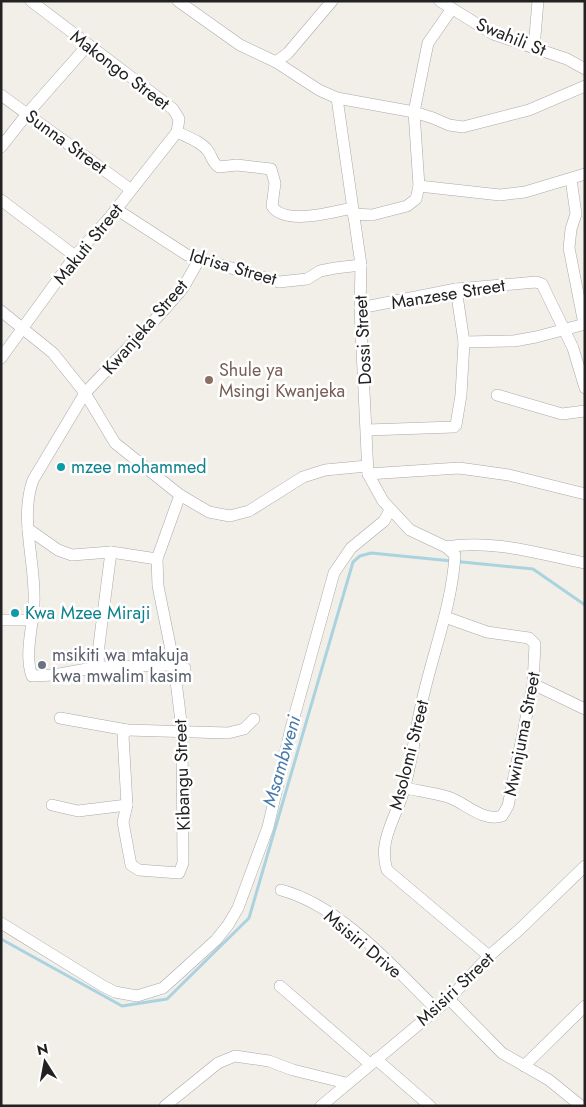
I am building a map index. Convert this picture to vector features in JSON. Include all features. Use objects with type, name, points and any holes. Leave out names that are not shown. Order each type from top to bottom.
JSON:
[{"type":"street","name":"Makongo Street","points":[[31,1],[87,46],[173,109],[178,119],[177,132],[197,141],[208,151],[218,168],[237,165],[270,169],[275,183],[272,206],[282,216],[292,217],[353,211]]},
{"type":"street","points":[[178,1],[240,46],[276,62],[319,90],[337,98],[414,112],[448,125],[463,127],[529,110],[585,86]]},
{"type":"street","points":[[276,62],[288,53],[332,1]]},
{"type":"street","name":"Swahili St","points":[[440,1],[451,10],[493,34],[567,59],[585,69]]},
{"type":"street","points":[[534,48],[538,1]]},
{"type":"street","points":[[353,211],[372,215],[407,206],[416,199],[419,186],[414,112],[428,44],[451,10]]},
{"type":"street","points":[[1,147],[27,114],[87,46]]},
{"type":"street","name":"Sunna Street","points":[[1,95],[130,189]]},
{"type":"street","name":"Dossi Street","points":[[337,98],[361,265],[360,308],[368,470],[374,488],[390,510],[410,530],[446,547],[455,561]]},
{"type":"street","name":"Makuti Street","points":[[1,358],[76,256],[177,132]]},
{"type":"street","points":[[419,186],[500,195],[525,192],[585,174]]},
{"type":"street","points":[[464,342],[514,341],[584,324],[570,248],[571,228],[576,214],[571,179]]},
{"type":"street","points":[[1,200],[76,256]]},
{"type":"street","name":"Idrisa Street","points":[[116,209],[182,253],[279,282],[306,279],[320,271],[361,265]]},
{"type":"street","name":"Kwanjeka Street","points":[[98,667],[54,676],[32,676],[30,648],[34,601],[28,529],[28,494],[33,480],[86,393],[183,288],[200,258]]},
{"type":"street","name":"Manzese Street","points":[[360,308],[456,289],[542,284],[577,360],[585,388]]},
{"type":"street","points":[[367,430],[454,427],[456,425],[461,395],[464,342],[456,289]]},
{"type":"street","points":[[1,311],[53,353],[86,393],[115,444],[180,495],[209,512],[230,516],[249,512],[303,477],[325,470],[459,468],[509,475],[585,494]]},
{"type":"street","points":[[497,395],[562,414],[585,411]]},
{"type":"street","name":"Kibangu Street","points":[[127,730],[123,735],[127,805],[122,822],[132,865],[138,870],[179,873],[183,863],[182,730],[179,667],[158,586],[157,559],[180,495]]},
{"type":"street","points":[[1,923],[103,986],[115,992],[137,996],[163,988],[216,940],[238,908],[268,827],[291,728],[334,573],[351,548],[384,521],[390,510]]},
{"type":"street","points":[[28,529],[65,553],[72,555],[111,552],[157,559]]},
{"type":"street","points":[[446,547],[464,544],[520,548],[585,562]]},
{"type":"street","points":[[111,552],[98,645],[98,667],[179,667]]},
{"type":"street","name":"Msolomi Street","points":[[455,561],[445,617],[424,694],[405,788],[384,844],[383,858],[387,870],[489,956]]},
{"type":"street","name":"Mwinjuma Street","points":[[405,788],[448,797],[481,815],[495,818],[502,816],[508,806],[534,684],[536,644],[529,638],[487,632],[445,617]]},
{"type":"street","points":[[1,620],[33,620]]},
{"type":"street","points":[[534,684],[585,709]]},
{"type":"street","points":[[60,718],[127,730],[239,732],[254,718]]},
{"type":"street","points":[[52,805],[78,811],[127,805]]},
{"type":"street","name":"Msisiri Street","points":[[321,1106],[346,1083],[450,999],[489,956],[519,930],[585,866]]},
{"type":"street","name":"Msisiri Drive","points":[[281,890],[295,894],[330,914],[370,946],[436,1009]]},
{"type":"street","points":[[280,986],[430,1106]]},
{"type":"street","points":[[450,999],[502,1053],[549,1080],[581,1106]]},
{"type":"street","points":[[524,1066],[585,1006]]},
{"type":"street","points":[[165,1106],[218,1063],[235,1056],[269,1061],[293,1070],[346,1083]]},
{"type":"waterway","name":"Msambweni","points":[[1,939],[122,1006],[167,999],[249,918],[353,562],[360,556],[371,553],[533,569],[585,605]]},
{"type":"place","name":"Shule ya Msingi Kwanjeka","points":[[209,380]]},
{"type":"place","name":"mzee mohammed","points":[[61,467]]},
{"type":"place","name":"Kwa Mzee Miraji","points":[[15,613]]},
{"type":"place","name":"msikiti wa mtakuja kwa mwalim kasim","points":[[42,665]]}]
